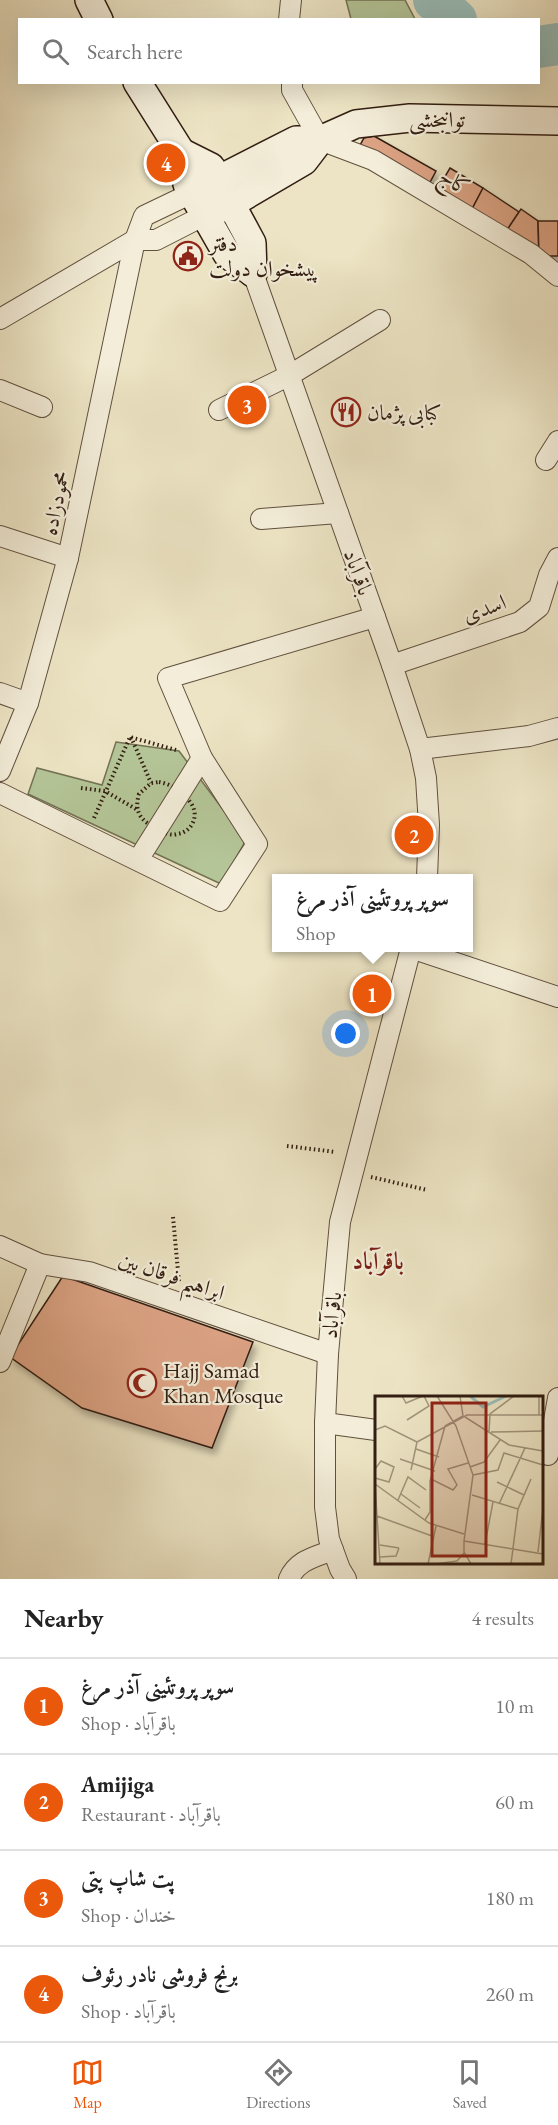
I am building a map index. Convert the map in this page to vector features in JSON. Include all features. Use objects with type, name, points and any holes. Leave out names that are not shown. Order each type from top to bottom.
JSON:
[{"type":"street","points":[[88,0],[98,18]]},
{"type":"street","points":[[289,18],[291,0]]},
{"type":"street","points":[[138,84],[181,152],[187,184],[227,254],[252,273]]},
{"type":"street","points":[[292,84],[292,90],[320,140]]},
{"type":"street","name":"توانبخشی","points":[[199,204],[218,180],[296,140],[320,140],[356,124],[410,118],[558,121]]},
{"type":"street","name":"توانبخشی","points":[[199,204],[231,204],[304,161],[320,140]]},
{"type":"street","name":"کاج","points":[[320,140],[373,160],[531,254],[558,276]]},
{"type":"street","name":"باقرآباد","points":[[181,152],[211,167],[252,243],[252,273],[290,375],[420,749],[426,778],[429,825],[427,874]]},
{"type":"street","points":[[0,319],[135,240],[156,240],[199,204]]},
{"type":"street","name":"محمودزاده","points":[[0,771],[28,703],[68,558],[135,240]]},
{"type":"street","points":[[219,410],[290,375],[380,320]]},
{"type":"street","points":[[0,390],[42,407]]},
{"type":"street","points":[[546,460],[558,441]]},
{"type":"street","points":[[261,519],[338,513]]},
{"type":"street","points":[[0,536],[68,558]]},
{"type":"street","name":"اسدی","points":[[392,664],[520,622],[539,607],[549,575],[558,558]]},
{"type":"street","points":[[0,793],[220,901],[257,844],[202,759],[168,678],[375,617]]},
{"type":"street","points":[[0,693],[28,703]]},
{"type":"street","points":[[420,749],[530,736],[558,728]]},
{"type":"street","points":[[138,861],[202,759]]},
{"type":"street","name":"باقرآباد","points":[[346,1579],[329,1539],[326,1507],[325,1423],[328,1354],[340,1222],[410,952]]},
{"type":"street","points":[[424,952],[557,993]]},
{"type":"street","name":"ابراهیم فرقان بین","points":[[0,1246],[40,1264],[89,1272],[328,1354]]},
{"type":"street","points":[[0,1362],[40,1264]]},
{"type":"street","points":[[549,1455],[558,1398]]},
{"type":"street","points":[[325,1423],[375,1430]]},
{"type":"street","points":[[289,1579],[294,1568],[302,1562],[333,1550]]},
{"type":"path","points":[[130,737],[202,759]]},
{"type":"path","points":[[130,737],[151,783]]},
{"type":"path","points":[[86,835],[130,737]]},
{"type":"path","points":[[81,788],[105,791],[136,809]]},
{"type":"path","points":[[287,1146],[355,1164],[427,1190]]},
{"type":"path","points":[[173,1217],[180,1304]]},
{"type":"green space","points":[[346,0],[405,0],[414,18],[351,18]]},
{"type":"green space","points":[[116,742],[179,751],[246,840],[221,884],[28,794],[37,768],[102,785]]},
{"type":"building","points":[[374,136],[436,171],[428,186],[359,147],[364,138]]},
{"type":"building","points":[[450,168],[483,188],[471,211],[437,190]]},
{"type":"building","points":[[483,188],[519,212],[505,233],[471,211]]},
{"type":"building","points":[[521,209],[538,221],[539,256],[505,233]]},
{"type":"building","points":[[538,221],[558,221],[558,256],[539,256]]},
{"type":"building","name":"Hajj Samad Khan Mosque","points":[[63,1276],[253,1342],[212,1448],[82,1408],[10,1357]]},
{"type":"waterway","points":[[434,0],[454,18]]},
{"type":"waterway","points":[[540,47],[558,44]]},
{"type":"place","name":"برنج فروشی نادر رئوف","points":[[166,163]]},
{"type":"place","name":"دفتر پیشخوان دولت","points":[[188,256]]},
{"type":"place","name":"پت شاپ پتی","points":[[247,405]]},
{"type":"place","name":"کبابی پژمان","points":[[346,412]]},
{"type":"place","name":"Amijiga","points":[[414,835]]},
{"type":"place","name":"سوپر پروتئینی آذر مرغ","points":[[372,994]]},
{"type":"place","name":"Hajj Samad Khan Mosque","points":[[142,1383]]},
{"type":"district","name":"باقرآباد","points":[[378,1261]]}]
